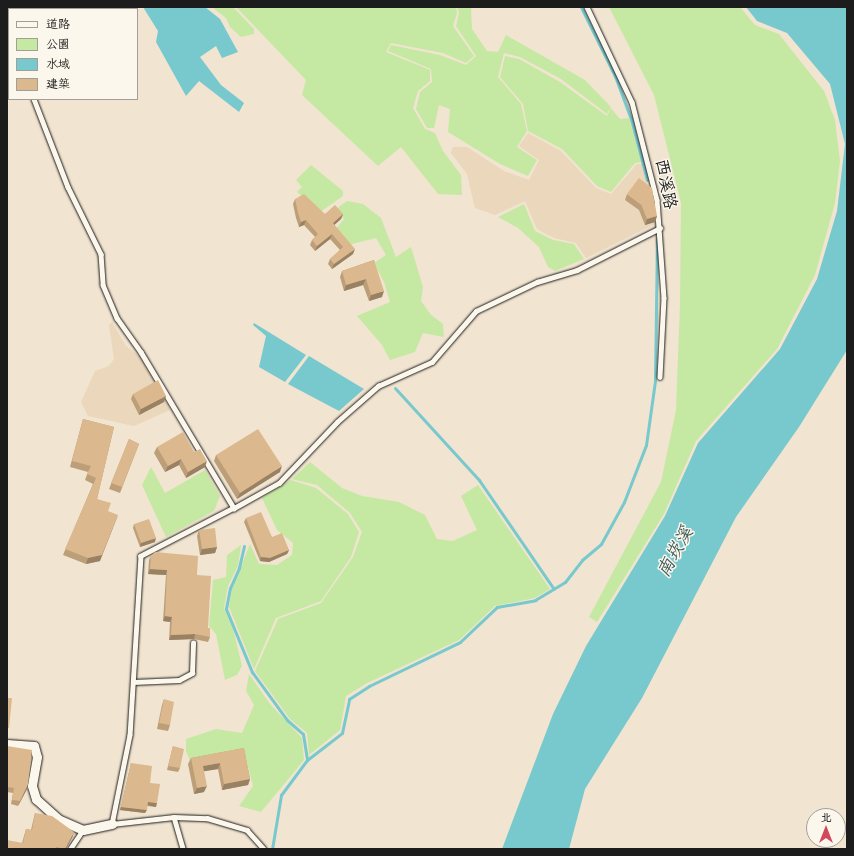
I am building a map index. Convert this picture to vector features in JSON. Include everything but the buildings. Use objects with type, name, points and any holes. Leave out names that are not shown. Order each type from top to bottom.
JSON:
[{"type":"street","points":[[7,744],[34,746],[37,757],[32,786],[36,799],[58,819],[83,830],[112,824]]},
{"type":"lane","name":"西溪路","points":[[587,7],[632,102],[658,200],[664,298],[660,377]]},
{"type":"lane","points":[[34,100],[68,187],[100,254],[103,285],[117,318],[141,352],[234,508]]},
{"type":"lane","points":[[264,849],[248,830],[207,818],[174,817],[112,824],[130,735],[141,556],[279,483],[337,422],[378,386],[432,362],[476,311],[537,282],[577,270],[660,228]]},
{"type":"lane","points":[[133,682],[179,680],[192,672],[192,643]]},
{"type":"lane","points":[[174,817],[183,849]]},
{"type":"lane","points":[[70,849],[83,830]]},
{"type":"shaded area","points":[[21,7],[60,7],[60,8]]},
{"type":"shaded area","points":[[528,133],[561,151],[596,188],[611,194],[637,164],[643,164],[655,224],[586,258],[576,243],[554,238],[537,229],[525,201],[495,215],[475,208],[467,174],[451,153],[453,147],[467,147],[504,171],[529,180],[539,160],[519,146]]},
{"type":"shaded area","points":[[112,322],[126,346],[144,360],[170,410],[134,426],[88,416],[81,402],[95,371],[109,366],[114,359],[109,325]]},
{"type":"green space","points":[[7,7],[13,7],[8,8],[8,24]]},
{"type":"green space","points":[[212,7],[233,7],[254,29],[254,34],[241,37],[230,27],[226,18]]},
{"type":"green space","points":[[236,7],[456,7],[457,13],[453,26],[474,56],[466,63],[443,53],[391,43],[386,52],[430,70],[430,81],[418,91],[413,108],[425,129],[435,133],[443,151],[461,175],[462,195],[438,194],[401,147],[378,166],[302,95],[306,80]]},
{"type":"green space","points":[[457,7],[471,7],[472,29],[487,51],[498,52],[506,35],[585,80],[611,107],[607,114],[561,79],[520,57],[504,53],[498,77],[521,104],[527,131],[517,147],[537,160],[528,176],[500,164],[448,132],[450,109],[439,105],[434,128],[427,128],[416,109],[420,92],[432,82],[431,69],[388,51],[391,45],[440,55],[466,65],[476,56],[456,26],[459,13]]},
{"type":"green space","points":[[609,7],[740,7],[755,25],[779,34],[824,91],[835,120],[840,161],[835,203],[815,275],[777,349],[696,441],[664,514],[597,622],[589,617],[661,482],[676,410],[680,305],[681,203],[654,95]]},
{"type":"green space","points":[[505,56],[519,59],[560,82],[607,116],[611,108],[620,119],[629,118],[641,162],[635,163],[611,192],[597,186],[562,149],[528,131],[523,104],[500,77]]},
{"type":"green space","points":[[311,165],[343,191],[343,196],[320,212],[297,192],[302,187],[296,180]]},
{"type":"green space","points":[[347,201],[363,204],[381,218],[396,257],[411,247],[423,287],[421,301],[431,315],[443,324],[444,337],[423,333],[415,352],[390,360],[382,345],[357,316],[390,302],[384,282],[374,263],[386,255],[376,238],[348,245],[336,229],[344,219],[336,209]]},
{"type":"green space","points":[[524,204],[535,231],[553,240],[574,244],[584,259],[555,271],[548,267],[539,247],[518,228],[498,217]]},
{"type":"green space","points":[[310,462],[342,488],[362,496],[399,502],[425,515],[437,539],[453,541],[477,530],[461,496],[478,485],[550,589],[535,598],[495,606],[459,640],[367,683],[346,696],[340,730],[309,755],[307,733],[290,719],[255,671],[278,619],[321,603],[353,557],[362,532],[350,513],[317,485],[292,479]]},
{"type":"green space","points":[[151,467],[165,493],[205,470],[220,496],[214,511],[166,537],[142,485]]},
{"type":"green space","points":[[291,480],[316,488],[348,514],[359,532],[351,557],[321,601],[276,618],[254,669],[229,607],[232,589],[250,544],[259,564],[277,565],[292,555],[293,543],[277,530],[262,498]]},
{"type":"green space","points":[[241,545],[238,566],[228,586],[224,608],[233,629],[242,666],[237,675],[225,680],[216,634],[209,626],[213,580],[226,577],[227,555]]},
{"type":"green space","points":[[249,674],[270,704],[302,738],[304,760],[261,812],[239,806],[253,786],[244,750],[190,761],[186,751],[186,739],[216,729],[242,733],[254,705],[246,691]]},
{"type":"water","points":[[143,7],[205,7],[220,19],[238,52],[222,58],[216,46],[200,57],[221,85],[244,103],[239,112],[199,81],[186,96],[156,42],[158,31]]},
{"type":"water","name":"南崁溪","points":[[746,7],[847,7],[847,350],[799,427],[736,517],[642,698],[585,789],[569,849],[502,849],[553,714],[586,646],[665,516],[698,443],[780,349],[817,279],[837,211],[845,144],[830,84],[787,33],[757,21]]},
{"type":"water","points":[[254,323],[306,355],[285,382],[259,367],[266,336],[253,325]]},
{"type":"water","points":[[309,356],[364,389],[339,411],[288,384]]},
{"type":"waterway","points":[[581,7],[615,76],[631,119],[647,180]]},
{"type":"waterway","points":[[272,849],[281,795],[307,760],[342,733],[349,699],[369,686],[460,642],[497,607],[535,600],[565,582],[582,560],[601,544],[624,502],[646,445],[655,381],[657,238]]},
{"type":"waterway","points":[[395,388],[479,480],[554,589]]},
{"type":"waterway","points":[[244,546],[239,568],[230,588],[226,609],[252,672],[287,720],[303,734],[307,760]]}]
